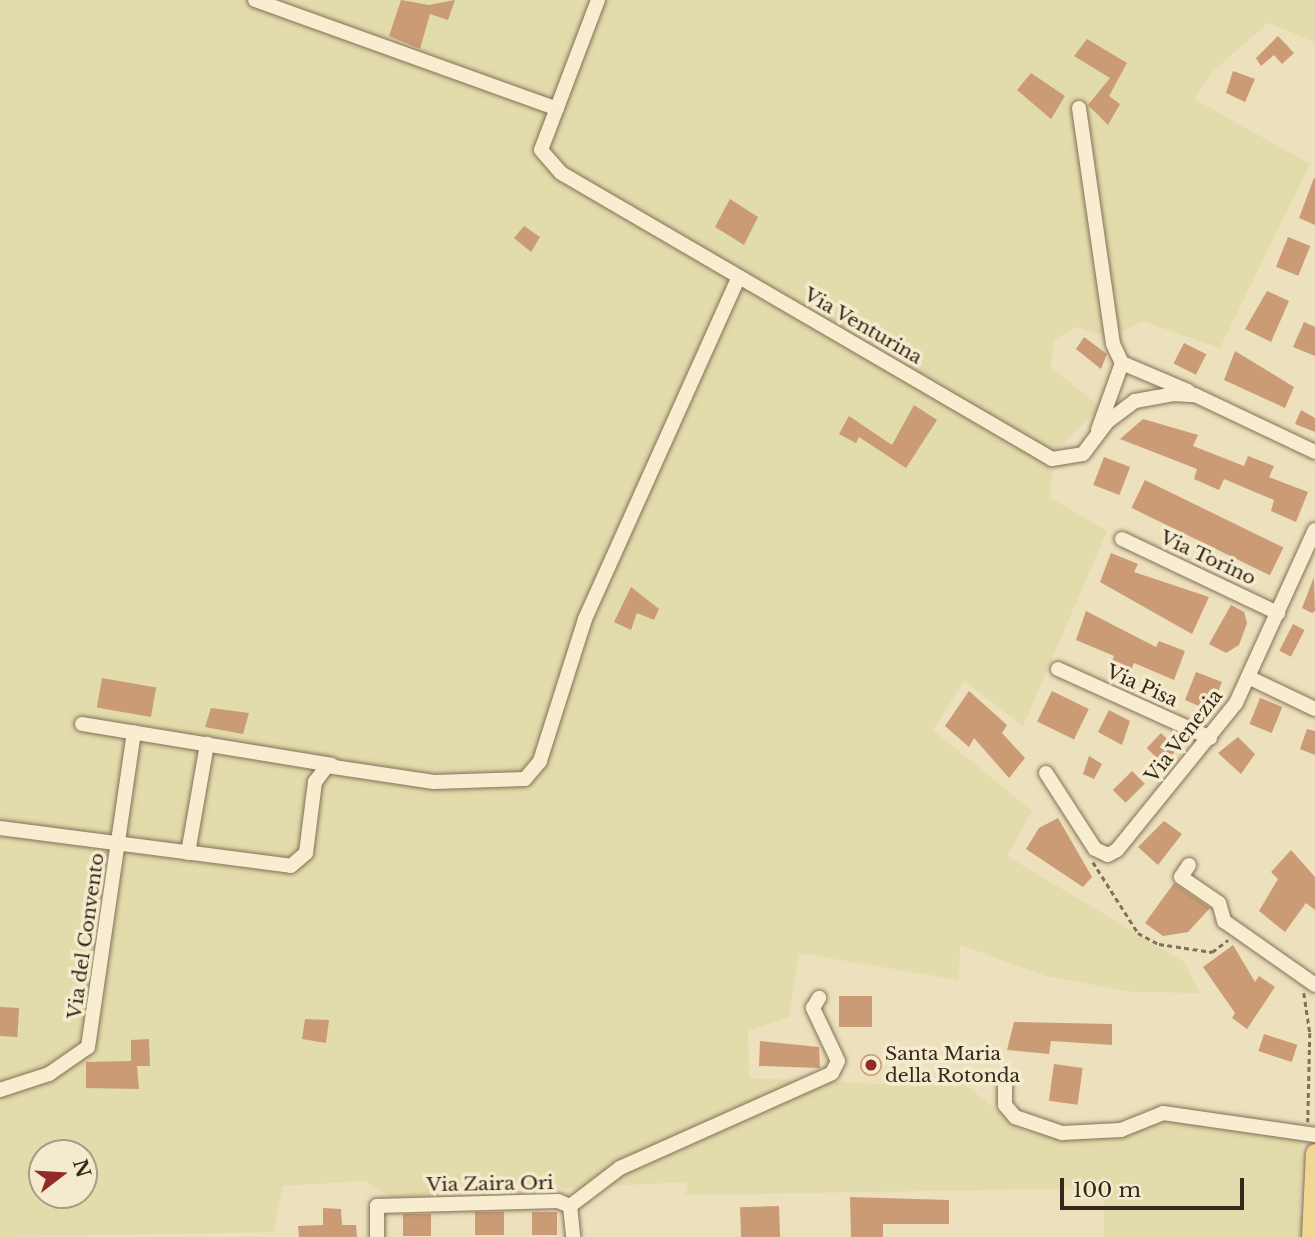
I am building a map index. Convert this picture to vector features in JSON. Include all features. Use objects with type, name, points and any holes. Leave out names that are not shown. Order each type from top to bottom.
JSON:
[{"type":"main road","points":[[1311,1237],[1315,1153]]},
{"type":"street","points":[[255,0],[557,109]]},
{"type":"street","name":"Via Venturina","points":[[598,0],[541,150],[546,160],[739,277],[1052,459],[1083,454],[1097,435],[1135,401],[1195,395]]},
{"type":"street","points":[[1079,108],[1113,344],[1122,363],[1315,452]]},
{"type":"street","points":[[82,724],[434,782],[510,784],[531,774],[585,619],[739,277]]},
{"type":"street","points":[[1097,435],[1122,363]]},
{"type":"street","name":"Via Venezia","points":[[1046,773],[1095,849],[1108,855],[1210,738],[1248,677],[1311,548],[1315,530]]},
{"type":"street","name":"Via Torino","points":[[1122,539],[1278,613]]},
{"type":"street","name":"Via Pisa","points":[[1058,669],[1210,738]]},
{"type":"street","points":[[1248,677],[1315,709]]},
{"type":"street","name":"Via del Convento","points":[[0,1090],[49,1074],[88,1047],[134,732]]},
{"type":"street","points":[[188,853],[207,744]]},
{"type":"street","points":[[0,828],[188,853],[297,864],[306,852],[317,775],[334,765]]},
{"type":"street","points":[[1189,866],[1181,877],[1219,903],[1224,921],[1309,982]]},
{"type":"street","points":[[570,1206],[620,1168],[832,1073],[838,1061],[813,1008],[819,998]]},
{"type":"street","points":[[1004,1084],[1005,1104],[1015,1118],[1062,1133],[1121,1130],[1163,1113],[1311,1134]]},
{"type":"street","name":"Via Zaira Ori","points":[[377,1237],[377,1206],[558,1201],[570,1206],[573,1237]]},
{"type":"path","points":[[1091,859],[1138,933],[1158,944],[1212,952],[1235,940]]},
{"type":"path","points":[[1309,982],[1311,1134]]},
{"type":"shaded area","points":[[0,0],[1315,0],[1315,42],[1268,23],[1212,72],[1194,99],[1310,164],[1220,348],[1142,321],[1111,338],[1075,327],[1054,341],[1051,367],[1100,407],[1053,454],[1050,498],[1107,531],[1023,726],[964,681],[933,730],[1032,811],[1007,856],[1184,962],[1200,993],[1132,992],[1046,976],[960,945],[959,980],[799,953],[789,1017],[748,1031],[749,1078],[881,1084],[905,1076],[956,1077],[1018,1128],[1062,1141],[1168,1111],[1302,1137],[1299,1216],[1315,1216],[1315,1237],[1104,1237],[1104,1188],[685,1195],[688,1182],[390,1197],[365,1181],[283,1186],[273,1232],[0,1237]]},
{"type":"building","points":[[401,0],[429,5],[455,0],[448,20],[430,14],[420,49],[389,36]]},
{"type":"building","points":[[1278,36],[1294,53],[1282,64],[1274,55],[1261,66],[1256,58]]},
{"type":"building","points":[[1087,39],[1127,63],[1109,96],[1120,104],[1108,125],[1088,105],[1110,78],[1074,56]]},
{"type":"building","points":[[1233,71],[1255,79],[1245,102],[1226,93]]},
{"type":"building","points":[[1031,73],[1065,96],[1051,119],[1017,90]]},
{"type":"building","points":[[1315,178],[1315,225],[1299,218]]},
{"type":"building","points":[[730,199],[758,217],[744,245],[715,227]]},
{"type":"building","points":[[524,226],[540,237],[531,252],[514,238]]},
{"type":"building","points":[[1288,237],[1310,246],[1298,276],[1276,267]]},
{"type":"building","points":[[1267,291],[1289,301],[1271,342],[1245,329]]},
{"type":"building","points":[[1304,322],[1315,327],[1315,356],[1293,347]]},
{"type":"building","points":[[1084,337],[1107,354],[1101,369],[1076,349]]},
{"type":"building","points":[[1184,343],[1206,354],[1196,375],[1174,363]]},
{"type":"building","points":[[1235,351],[1294,387],[1285,408],[1224,380]]},
{"type":"building","points":[[914,405],[937,420],[906,468],[859,437],[856,443],[839,434],[849,416],[892,445]]},
{"type":"building","points":[[1301,410],[1315,418],[1315,432],[1295,424]]},
{"type":"building","points":[[1143,419],[1198,435],[1193,446],[1244,466],[1248,456],[1274,466],[1269,477],[1308,492],[1296,522],[1271,511],[1274,500],[1224,479],[1219,490],[1194,479],[1197,469],[1120,439]]},
{"type":"building","points":[[1104,457],[1130,467],[1119,495],[1093,485]]},
{"type":"building","points":[[1145,480],[1283,548],[1270,575],[1131,508]]},
{"type":"building","points":[[1111,553],[1138,564],[1134,572],[1209,597],[1192,634],[1100,582]]},
{"type":"building","points":[[1314,577],[1315,611],[1312,613],[1302,608]]},
{"type":"building","points":[[631,587],[659,609],[654,620],[637,613],[631,630],[614,622]]},
{"type":"building","points":[[1231,605],[1244,612],[1247,623],[1239,645],[1226,653],[1209,644]]},
{"type":"building","points":[[1086,611],[1156,647],[1159,641],[1185,651],[1174,680],[1134,663],[1127,678],[1109,668],[1114,656],[1076,640]]},
{"type":"building","points":[[1293,624],[1305,630],[1291,657],[1279,651]]},
{"type":"building","points":[[1196,672],[1222,682],[1212,707],[1206,705],[1213,712],[1185,700]]},
{"type":"building","points":[[102,678],[156,688],[151,717],[97,708]]},
{"type":"building","points":[[969,691],[1007,725],[1002,733],[1025,758],[1009,778],[974,738],[969,747],[945,726]]},
{"type":"building","points":[[1052,691],[1089,709],[1074,740],[1037,722]]},
{"type":"building","points":[[1260,698],[1282,707],[1272,733],[1250,724]]},
{"type":"building","points":[[211,708],[249,713],[243,734],[205,727]]},
{"type":"building","points":[[1109,710],[1130,721],[1122,745],[1098,732]]},
{"type":"building","points":[[1307,729],[1315,731],[1315,755],[1300,749]]},
{"type":"building","points":[[1161,733],[1178,749],[1163,764],[1147,748]]},
{"type":"building","points":[[1238,737],[1255,754],[1241,774],[1218,753]]},
{"type":"building","points":[[1089,756],[1102,764],[1094,779],[1083,774]]},
{"type":"building","points":[[1132,771],[1145,784],[1126,803],[1113,790]]},
{"type":"building","points":[[1058,818],[1092,877],[1083,887],[1026,849],[1039,828]]},
{"type":"building","points":[[1164,821],[1182,834],[1158,865],[1138,847]]},
{"type":"building","points":[[1291,850],[1315,877],[1315,910],[1306,903],[1285,932],[1259,911],[1278,879],[1271,872]]},
{"type":"building","points":[[1174,883],[1210,908],[1188,932],[1163,936],[1145,923]]},
{"type":"building","points":[[1233,945],[1255,982],[1259,976],[1275,987],[1247,1029],[1232,1018],[1235,1013],[1203,967]]},
{"type":"building","points":[[839,996],[872,996],[872,1027],[839,1027]]},
{"type":"building","points":[[0,1007],[19,1008],[17,1037],[0,1036]]},
{"type":"building","points":[[305,1019],[329,1020],[326,1043],[302,1039]]},
{"type":"building","points":[[1014,1022],[1112,1024],[1112,1045],[1051,1041],[1049,1054],[1007,1050]]},
{"type":"building","points":[[1264,1034],[1297,1045],[1292,1062],[1258,1051]]},
{"type":"building","points":[[149,1039],[150,1066],[137,1066],[139,1089],[86,1088],[86,1062],[131,1061],[131,1040]]},
{"type":"building","points":[[760,1041],[819,1047],[820,1068],[759,1066]]},
{"type":"building","name":"Santa Maria della Rotonda","points":[[871,1054],[879,1057],[882,1065],[879,1073],[871,1076],[863,1073],[860,1065],[863,1057]]},
{"type":"building","points":[[1054,1064],[1083,1068],[1078,1105],[1049,1101]]},
{"type":"building","points":[[850,1197],[949,1200],[949,1224],[883,1224],[883,1237],[851,1237]]},
{"type":"building","points":[[779,1206],[780,1237],[741,1237],[740,1207]]},
{"type":"building","points":[[323,1208],[341,1209],[342,1225],[356,1225],[357,1237],[299,1237],[298,1226],[323,1225]]},
{"type":"building","points":[[475,1212],[504,1212],[504,1235],[475,1235]]},
{"type":"building","points":[[532,1212],[557,1212],[557,1235],[532,1235]]},
{"type":"building","points":[[403,1214],[431,1214],[431,1236],[403,1236]]},
{"type":"place","name":"Santa Maria della Rotonda","points":[[871,1065]]}]
